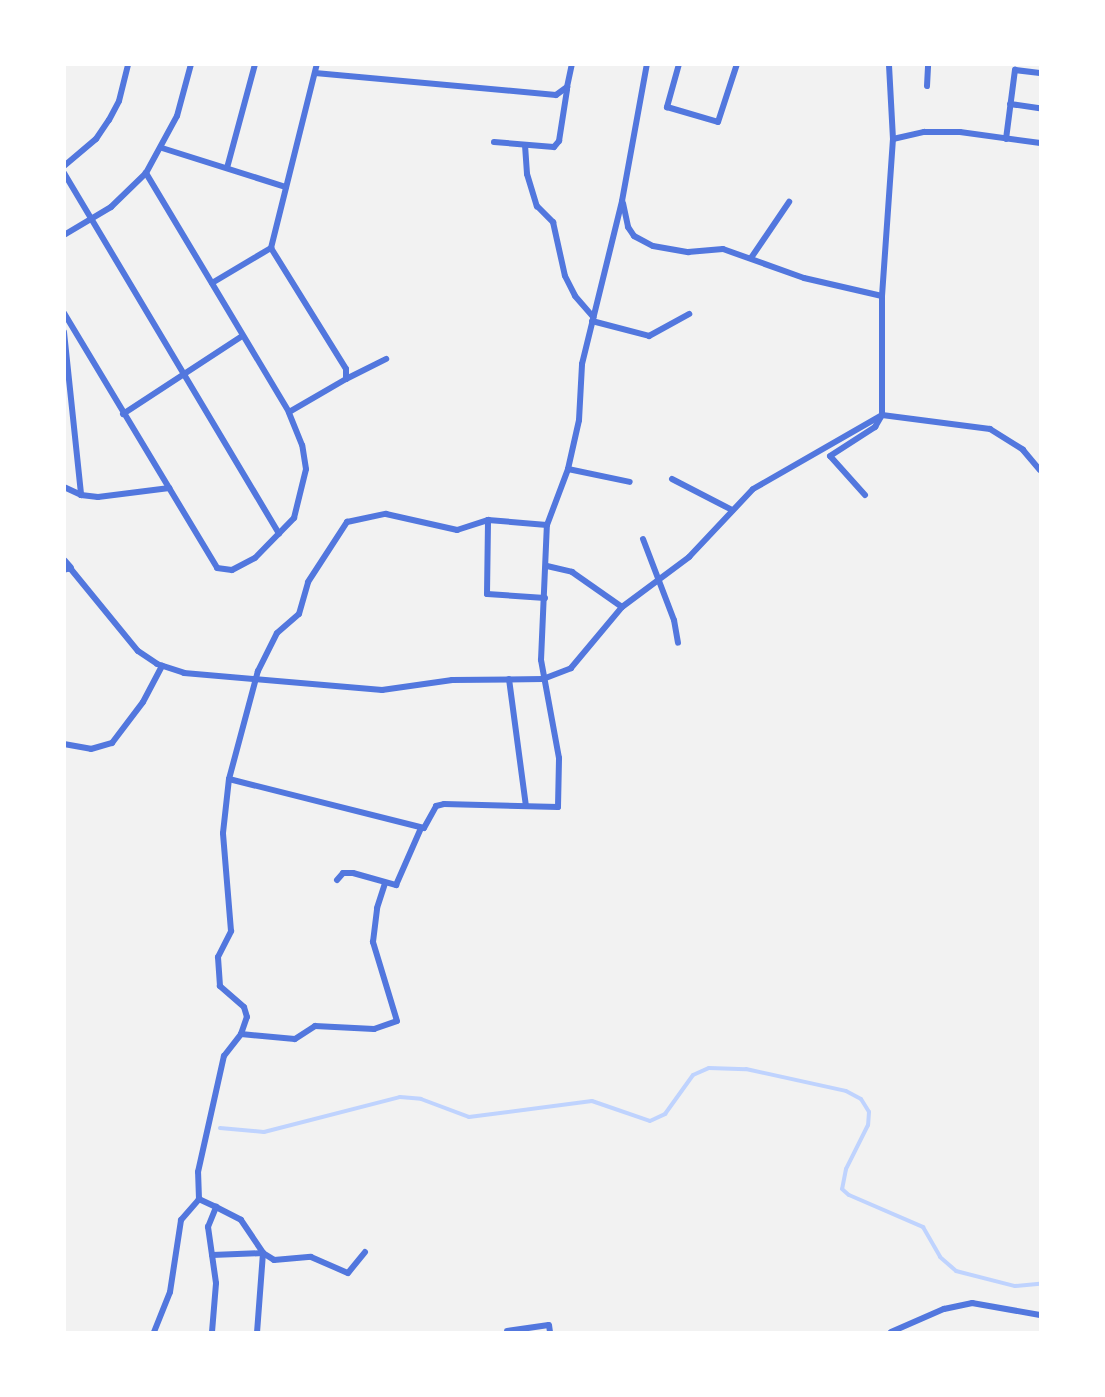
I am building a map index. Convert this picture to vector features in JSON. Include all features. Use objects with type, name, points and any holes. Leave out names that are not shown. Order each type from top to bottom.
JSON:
[{"type":"street","points":[[64,166],[96,139],[109,120],[119,101],[128,64]]},
{"type":"street","points":[[64,235],[93,220],[146,173],[162,148],[177,116],[191,64]]},
{"type":"street","points":[[227,168],[255,64]]},
{"type":"street","points":[[212,283],[271,248],[317,64]]},
{"type":"street","points":[[494,142],[548,147],[559,141],[572,64]]},
{"type":"street","points":[[337,880],[343,873],[353,873],[385,884],[396,885],[402,879],[421,828],[428,824],[436,806],[444,804],[558,807],[561,795],[559,758],[543,679],[547,525],[568,469],[579,420],[582,364],[622,201],[647,64]]},
{"type":"street","points":[[679,64],[668,107],[718,122],[737,64]]},
{"type":"street","points":[[864,495],[830,456],[875,426],[882,416],[882,296],[893,139],[889,64]]},
{"type":"street","points":[[927,86],[928,64]]},
{"type":"street","points":[[1006,139],[1015,70],[1041,73]]},
{"type":"street","points":[[315,73],[556,95],[567,87]]},
{"type":"street","points":[[1010,104],[1041,108]]},
{"type":"street","points":[[893,139],[924,132],[1041,143]]},
{"type":"street","points":[[525,145],[527,174],[537,206],[553,222],[565,276],[575,296],[592,319],[649,336],[689,315]]},
{"type":"street","points":[[162,148],[286,187]]},
{"type":"street","points":[[64,173],[279,534]]},
{"type":"street","points":[[64,313],[217,568],[224,572],[255,558],[294,518],[306,469],[302,445],[289,412],[146,173]]},
{"type":"street","points":[[622,201],[627,227],[634,236],[653,246],[688,252],[723,249],[804,278],[882,296]]},
{"type":"street","points":[[751,258],[789,202]]},
{"type":"street","points":[[271,248],[346,369],[346,379]]},
{"type":"street","points":[[64,332],[81,495]]},
{"type":"street","points":[[123,414],[242,336]]},
{"type":"street","points":[[289,412],[386,359]]},
{"type":"street","points":[[64,561],[67,569],[130,642],[162,666],[184,674],[382,690],[452,680],[543,679],[571,668],[622,607],[689,557],[753,489],[882,416],[990,429],[1023,450],[1041,470]]},
{"type":"street","points":[[568,469],[630,482]]},
{"type":"street","points":[[672,479],[732,510]]},
{"type":"street","points":[[64,487],[81,495],[169,488]]},
{"type":"street","points":[[154,1332],[170,1292],[181,1220],[199,1199],[198,1172],[208,1118],[224,1056],[241,1034],[247,1017],[244,1006],[220,986],[218,957],[231,931],[223,833],[229,779],[240,727],[268,647],[277,633],[298,614],[308,582],[346,522],[386,514],[457,530],[488,520],[547,525]]},
{"type":"street","points":[[488,520],[487,594],[545,598]]},
{"type":"street","points":[[643,539],[678,643]]},
{"type":"street","points":[[547,566],[581,577],[622,607]]},
{"type":"street","points":[[64,744],[91,749],[112,743],[143,702],[162,666]]},
{"type":"street","points":[[509,679],[526,806]]},
{"type":"street","points":[[229,779],[421,828]]},
{"type":"street","points":[[241,1034],[295,1039],[315,1026],[374,1029],[397,1021],[373,942],[377,908],[385,884]]},
{"type":"street","points":[[199,1199],[241,1220],[263,1253],[257,1332]]},
{"type":"street","points":[[212,1332],[216,1283],[208,1227],[216,1207]]},
{"type":"street","points":[[212,1255],[263,1253],[281,1261],[311,1257],[348,1273],[365,1252]]},
{"type":"street","points":[[891,1332],[944,1309],[972,1303],[1041,1316]]},
{"type":"street","points":[[507,1331],[549,1325],[550,1332]]},
{"type":"waterway","points":[[220,1128],[264,1132],[400,1097],[421,1099],[469,1117],[592,1101],[650,1121],[665,1114],[693,1075],[709,1068],[746,1069],[846,1091],[861,1099],[869,1112],[868,1125],[846,1169],[842,1189],[849,1195],[923,1227],[940,1257],[956,1271],[1015,1286],[1040,1284]]}]
